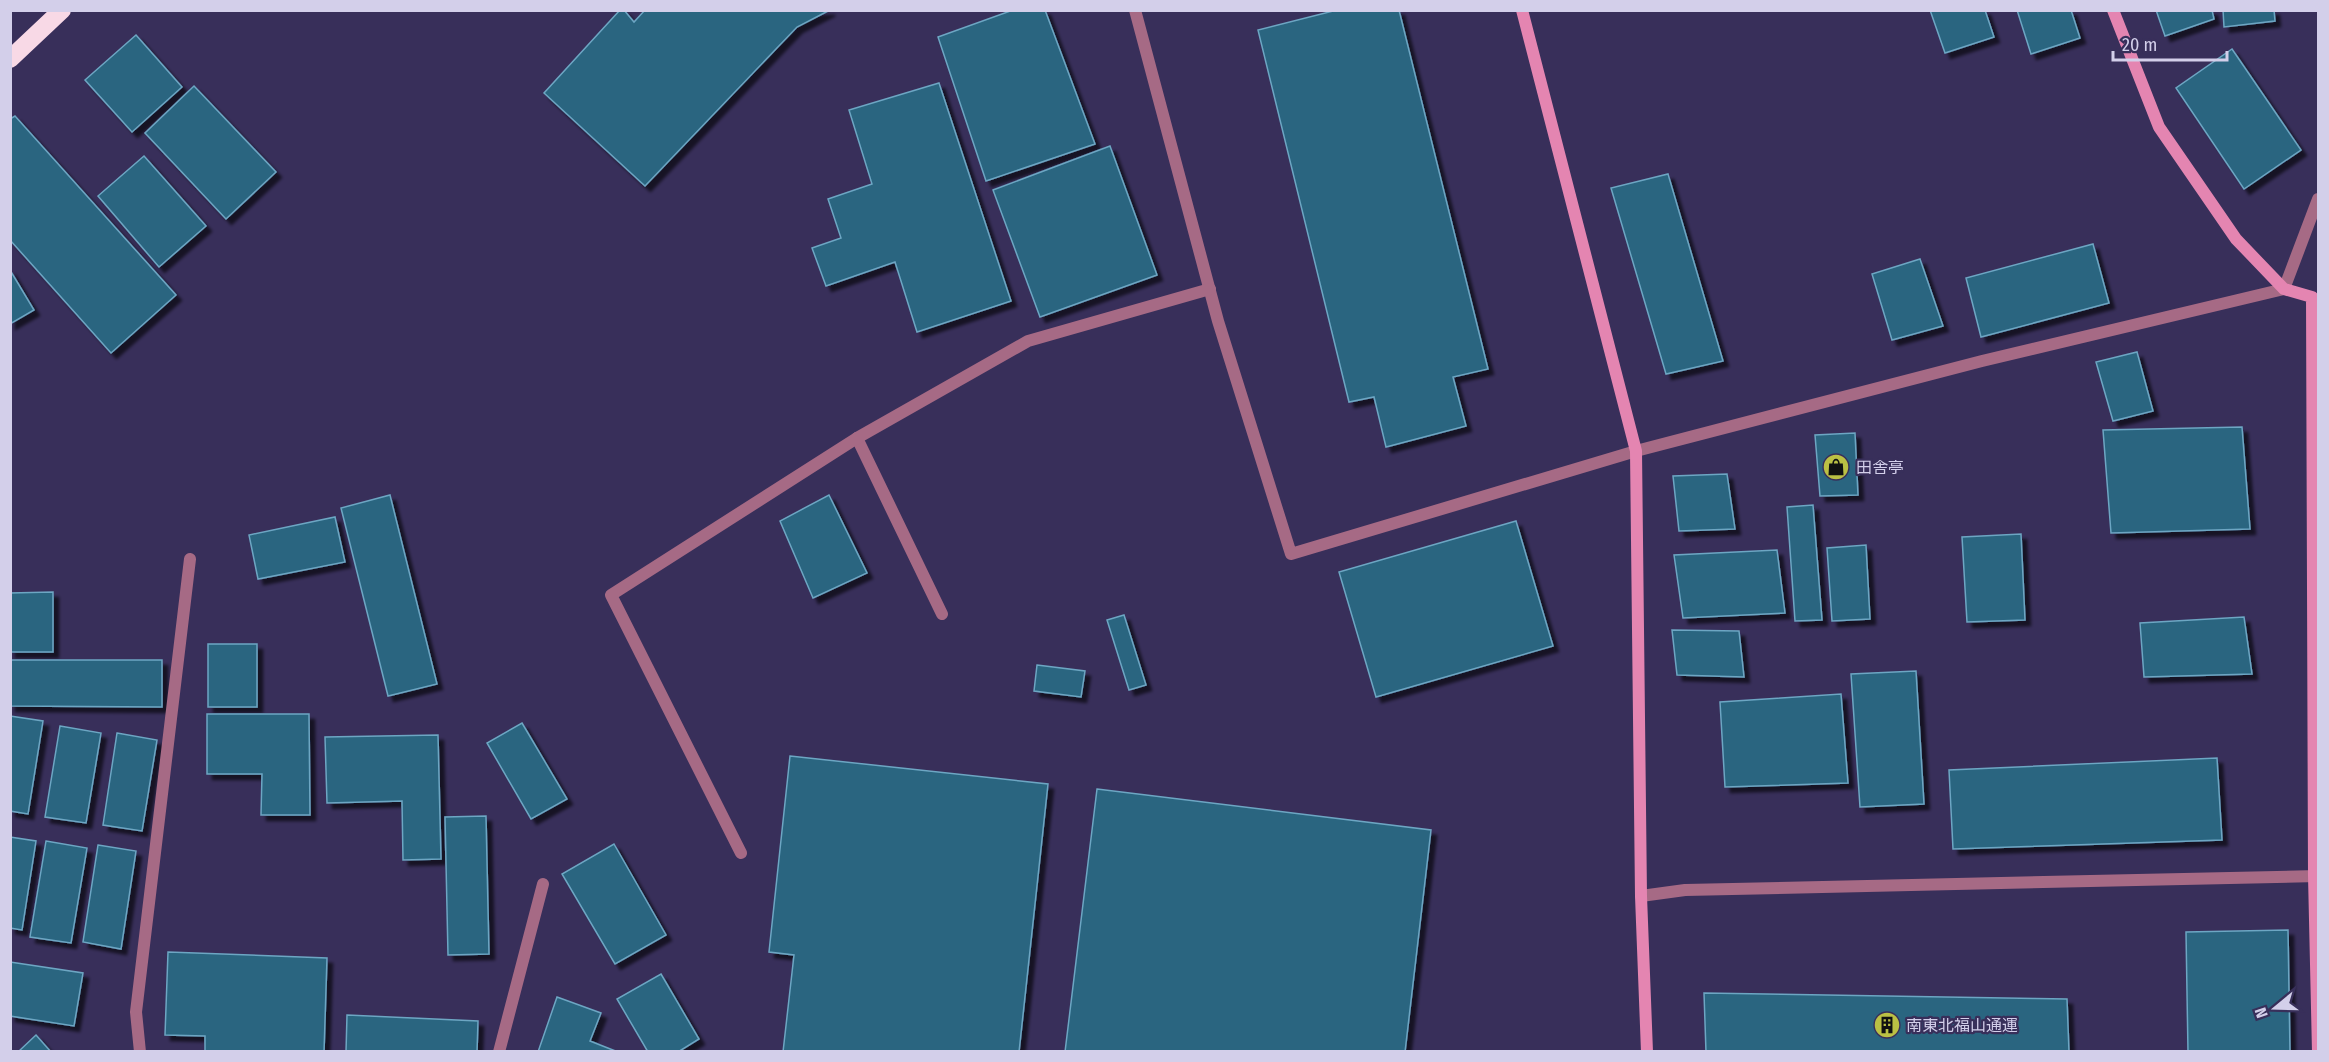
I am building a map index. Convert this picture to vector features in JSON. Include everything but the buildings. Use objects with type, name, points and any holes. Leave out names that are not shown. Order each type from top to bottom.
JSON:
[{"type":"highway","points":[[10,59],[62,10]]},
{"type":"street","points":[[1135,10],[1210,289],[1291,554],[1636,450],[1971,364],[2284,290],[2315,297],[2318,1052]]},
{"type":"street","points":[[1522,10],[1636,450],[1641,896],[1647,1052]]},
{"type":"street","points":[[2113,10],[2159,127],[2236,239],[2284,290]]},
{"type":"street","points":[[2284,290],[2319,199]]},
{"type":"street","points":[[741,853],[611,595],[857,438],[1028,341],[1210,289]]},
{"type":"street","points":[[857,438],[942,614]]},
{"type":"street","points":[[140,1052],[136,1012],[190,559]]},
{"type":"street","points":[[1641,896],[1708,890],[2316,876]]},
{"type":"street","points":[[498,1052],[543,884]]},
{"type":"place","name":"田舎亭","points":[[1836,467]]},
{"type":"place","name":"南東北福山通運","points":[[1887,1025]]}]
